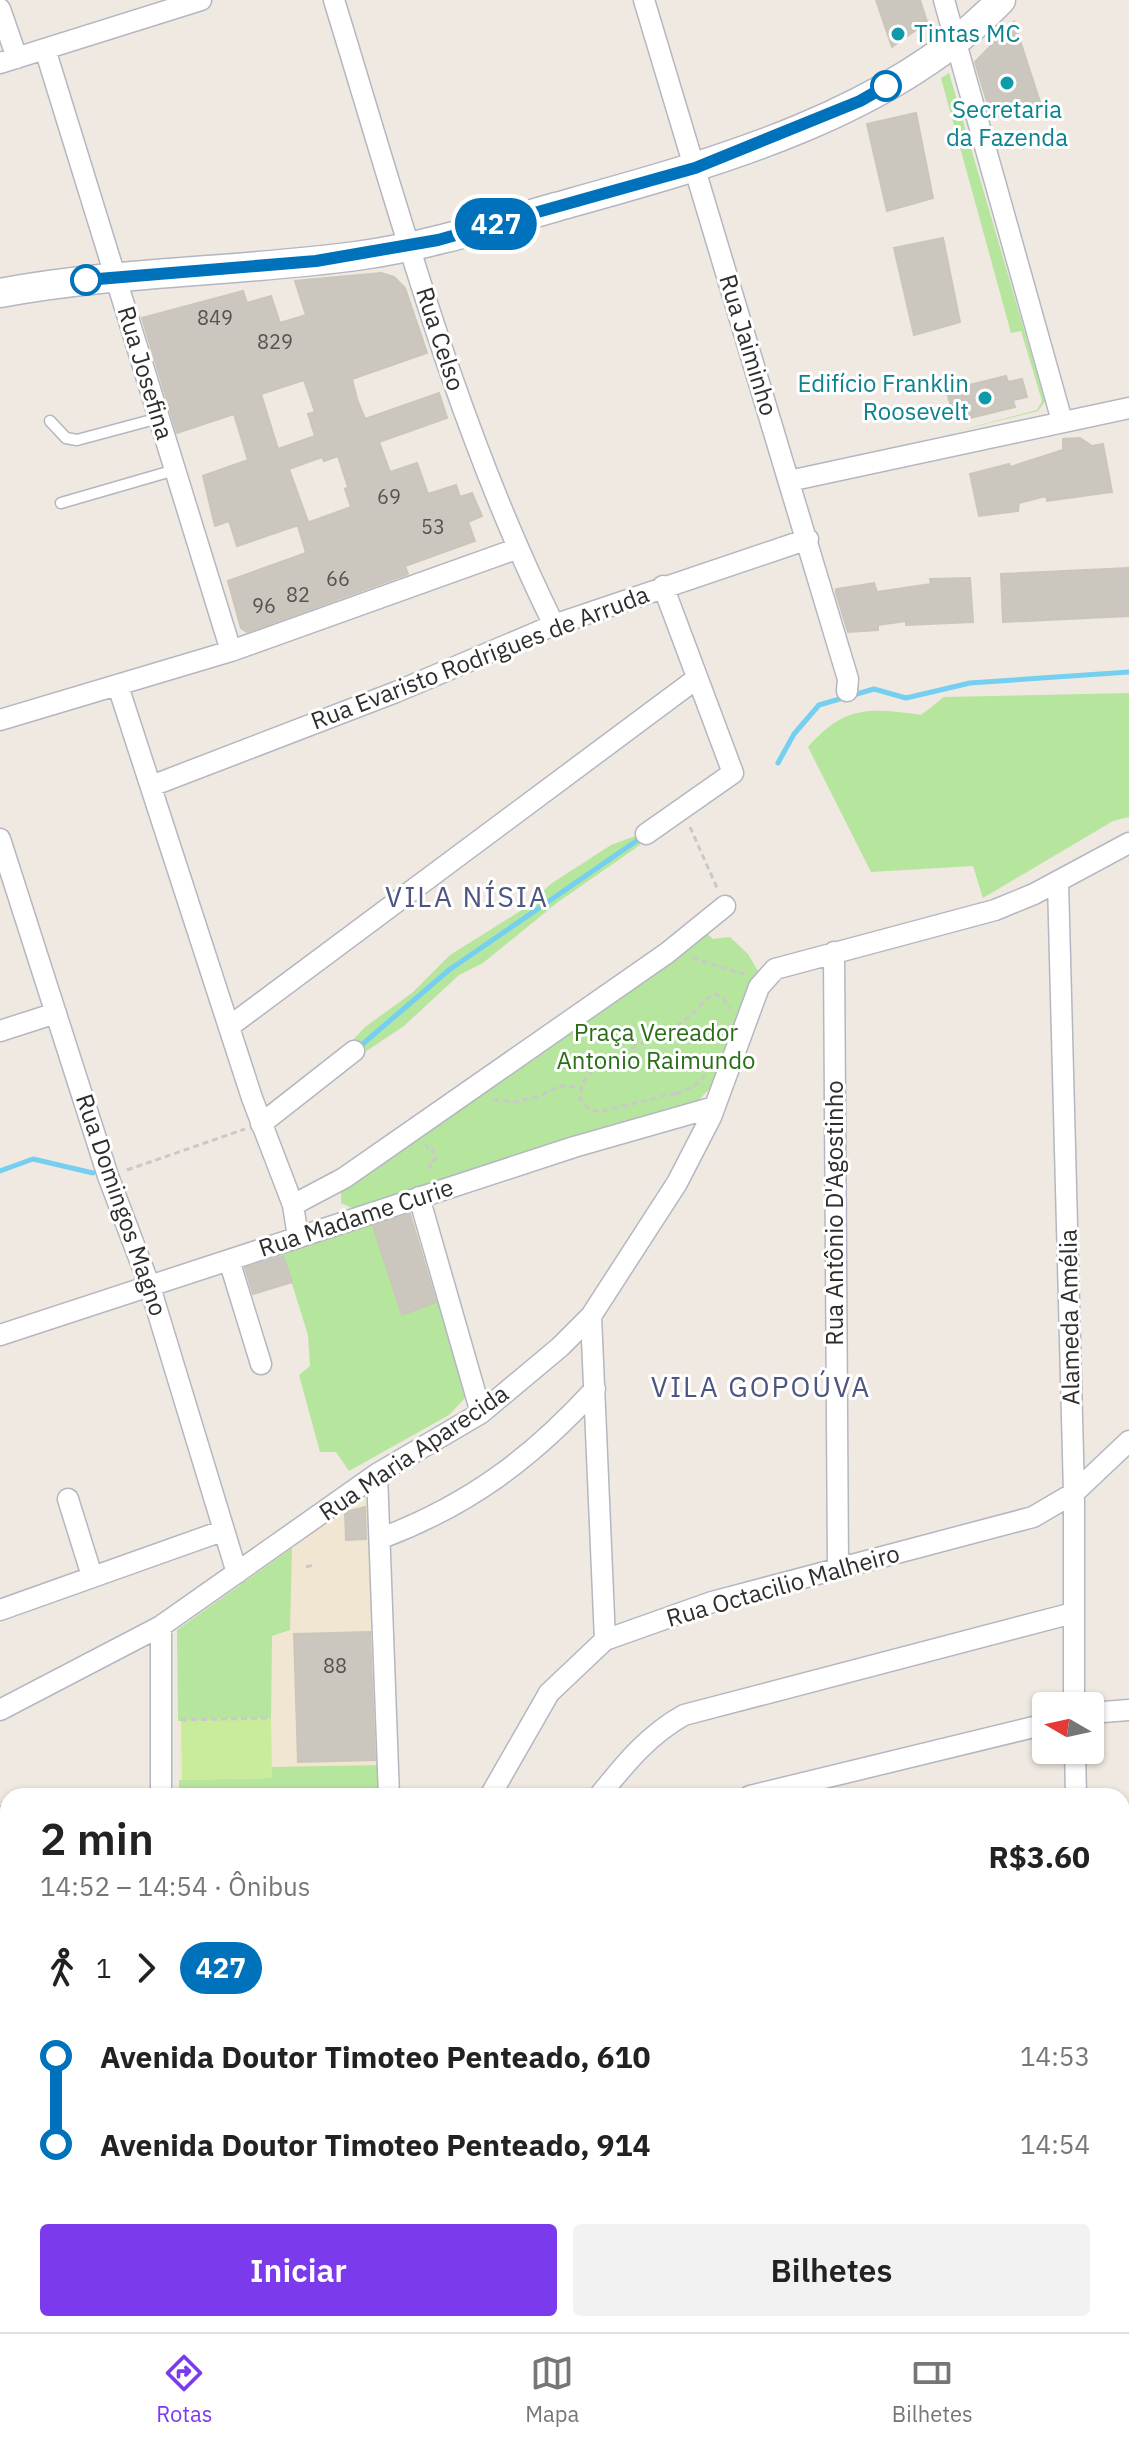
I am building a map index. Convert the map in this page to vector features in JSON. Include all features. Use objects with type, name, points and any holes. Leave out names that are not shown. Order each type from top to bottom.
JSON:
[{"type":"main road","points":[[1,290],[114,275],[316,261],[411,246],[695,168],[860,101],[956,42],[1001,0]]},
{"type":"street","points":[[0,9],[8,61],[168,5],[201,0]]},
{"type":"street","name":"Rua Celso","points":[[334,0],[460,398],[516,549],[554,625]]},
{"type":"street","name":"Rua Jaiminho","points":[[644,0],[808,539],[848,679],[847,691]]},
{"type":"street","points":[[944,0],[1062,421]]},
{"type":"street","name":"Rua Josefina","points":[[45,49],[231,651]]},
{"type":"street","points":[[789,481],[1129,408]]},
{"type":"street","name":"Rua Evaristo Rodrigues de Arruda","points":[[154,785],[396,692],[554,625],[808,539]]},
{"type":"street","points":[[0,720],[231,651],[516,549]]},
{"type":"street","points":[[646,834],[733,773],[663,586]]},
{"type":"street","points":[[230,1026],[696,679]]},
{"type":"street","points":[[118,686],[154,785],[261,1124],[293,1205],[298,1237]]},
{"type":"street","name":"Rua Domingos Magno","points":[[0,839],[6,878],[56,1013],[108,1176],[150,1287],[237,1573]]},
{"type":"street","points":[[759,987],[775,969],[995,910],[1058,882],[1129,843]]},
{"type":"street","name":"Alameda Amélia","points":[[1058,882],[1074,1493],[1074,1692]]},
{"type":"street","points":[[1034,894],[1050,910],[1059,928]]},
{"type":"street","points":[[293,1205],[326,1189],[667,953],[725,906]]},
{"type":"street","name":"Rua Antônio D'Agostinho","points":[[834,952],[838,1569]]},
{"type":"street","name":"Rua Maria Aparecida","points":[[0,1710],[161,1626],[377,1474],[481,1413],[591,1316],[677,1183],[714,1107],[759,987]]},
{"type":"street","points":[[0,1031],[56,1013]]},
{"type":"street","points":[[261,1124],[354,1051]]},
{"type":"street","name":"Rua Madame Curie","points":[[0,1335],[419,1197],[714,1107]]},
{"type":"street","points":[[326,1189],[338,1224]]},
{"type":"street","points":[[419,1197],[481,1413]]},
{"type":"street","points":[[229,1260],[261,1364]]},
{"type":"street","points":[[591,1316],[605,1640]]},
{"type":"street","points":[[382,1538],[432,1519],[524,1460],[595,1389]]},
{"type":"street","name":"Rua Octacilio Malheiro","points":[[495,1788],[549,1693],[605,1640],[712,1602],[1033,1517],[1074,1493],[1129,1441]]},
{"type":"street","points":[[377,1474],[382,1538],[389,1788]]},
{"type":"street","points":[[68,1499],[92,1576]]},
{"type":"street","points":[[0,1610],[222,1531]]},
{"type":"street","points":[[606,1788],[636,1751],[661,1728],[684,1715],[1073,1613]]},
{"type":"street","points":[[161,1626],[161,1788]]},
{"type":"street","points":[[1104,1712],[1129,1710]]},
{"type":"street","points":[[783,1788],[1032,1727]]},
{"type":"street","points":[[1075,1764],[1076,1788]]},
{"type":"lane","points":[[50,421],[66,438],[77,440],[159,418]]},
{"type":"lane","points":[[61,503],[175,470]]},
{"type":"path","points":[[682,809],[725,906]]},
{"type":"path","points":[[667,953],[725,970],[730,968],[746,975],[759,987]]},
{"type":"path","points":[[709,1066],[694,1086],[676,1093],[599,1112],[587,1108],[580,1099],[581,1087],[588,1075],[611,1058],[642,1046],[682,1021],[705,998],[715,994],[730,1010]]},
{"type":"path","points":[[489,1098],[515,1102],[540,1096],[560,1086],[581,1087]]},
{"type":"path","points":[[676,1093],[677,1101]]},
{"type":"path","points":[[599,1112],[600,1118]]},
{"type":"path","points":[[108,1176],[261,1124]]},
{"type":"path","points":[[425,1141],[436,1159],[429,1162],[436,1184]]},
{"type":"path","points":[[306,1567],[313,1565]]},
{"type":"path","points":[[181,1720],[271,1718]]},
{"type":"shaded area","points":[[362,1498],[372,1503],[384,1788],[179,1788],[177,1630]]},
{"type":"green space","points":[[949,73],[1045,401],[1038,411],[950,433],[1037,410],[1042,401],[1021,331],[1011,333],[941,78]]},
{"type":"green space","points":[[1129,693],[1129,817],[1113,821],[983,898],[973,866],[871,872],[808,747],[821,733],[846,717],[872,711],[921,715],[944,697]]},
{"type":"green space","points":[[638,835],[640,845],[558,902],[483,963],[459,975],[404,1026],[359,1056],[351,1042],[365,1027],[412,993],[450,955],[522,910],[552,883],[611,845]]},
{"type":"green space","name":"Praça Vereador Antonio Raimundo","points":[[704,931],[713,939],[730,937],[748,954],[759,973],[717,1081],[694,1105],[354,1209],[341,1203],[341,1190]]},
{"type":"green space","points":[[370,1217],[402,1314],[440,1301],[465,1398],[449,1415],[349,1471],[336,1452],[320,1452],[299,1375],[310,1366],[308,1335],[282,1252]]},
{"type":"green space","points":[[292,1548],[290,1630],[272,1636],[271,1718],[178,1721],[177,1630]]},
{"type":"green space","points":[[271,1718],[272,1778],[182,1780],[181,1720]]},
{"type":"green space","points":[[383,1765],[384,1788],[179,1788],[179,1780],[272,1778],[272,1767]]},
{"type":"building","name":"Tintas MC","points":[[876,0],[920,0],[927,22],[892,47]]},
{"type":"building","name":"Secretaria da Fazenda","points":[[1014,22],[1040,102],[992,118],[975,62]]},
{"type":"building","points":[[916,113],[933,198],[887,211],[867,124]]},
{"type":"building","points":[[943,238],[960,322],[914,335],[894,248]]},
{"type":"building","points":[[381,273],[394,277],[405,288],[427,353],[352,379],[357,399],[365,419],[439,393],[447,418],[379,442],[390,472],[417,463],[428,494],[456,485],[460,497],[472,493],[482,516],[468,522],[475,541],[405,566],[408,574],[247,632],[241,628],[228,581],[306,553],[298,526],[351,507],[338,456],[324,461],[322,457],[289,469],[308,522],[237,546],[229,521],[215,526],[203,476],[248,460],[234,414],[177,433],[142,318],[243,291],[247,303],[271,296],[280,323],[306,315],[295,281]],"holes":[[[304,380],[315,412],[308,414],[315,436],[278,449],[261,394]]]},
{"type":"building","name":"Edifício Franklin Roosevelt","points":[[1006,376],[1008,382],[1022,379],[1027,397],[1013,400],[1015,407],[970,418],[968,410],[953,413],[948,396],[962,392],[961,387]]},
{"type":"building","points":[[1080,438],[1092,446],[1103,444],[1112,492],[1047,501],[1046,496],[1019,503],[1018,511],[979,516],[970,474],[1009,464],[1010,467],[1063,450],[1063,439]]},
{"type":"building","points":[[1129,568],[1129,616],[1003,622],[1001,574]]},
{"type":"building","points":[[970,578],[973,622],[906,625],[906,621],[878,625],[878,630],[848,632],[836,593],[836,589],[874,583],[877,592],[931,584],[930,579]]},
{"type":"building","points":[[410,1214],[436,1302],[402,1315],[373,1226]]},
{"type":"building","points":[[283,1256],[292,1282],[253,1294],[245,1268]]},
{"type":"building","points":[[365,1507],[366,1539],[346,1540],[345,1512]]},
{"type":"building","points":[[370,1632],[375,1760],[298,1762],[294,1634]]},
{"type":"waterway","points":[[778,763],[794,734],[819,705],[874,689],[906,698],[970,683],[1129,672]]},
{"type":"waterway","points":[[358,1048],[449,970],[642,837]]},
{"type":"waterway","points":[[0,1171],[33,1159],[93,1173]]},
{"type":"bus line","name":"427","points":[[86,280],[114,275],[360,256],[438,240],[695,168],[860,101],[886,86]]},
{"type":"place","name":"Tintas MC","points":[[898,34]]},
{"type":"place","name":"Secretaria da Fazenda","points":[[1007,83]]},
{"type":"place","name":"Edifício Franklin Roosevelt","points":[[985,398]]},
{"type":"district","name":"VILA NÍSIA","points":[[467,897]]},
{"type":"district","name":"VILA GOPOÚVA","points":[[761,1387]]}]
